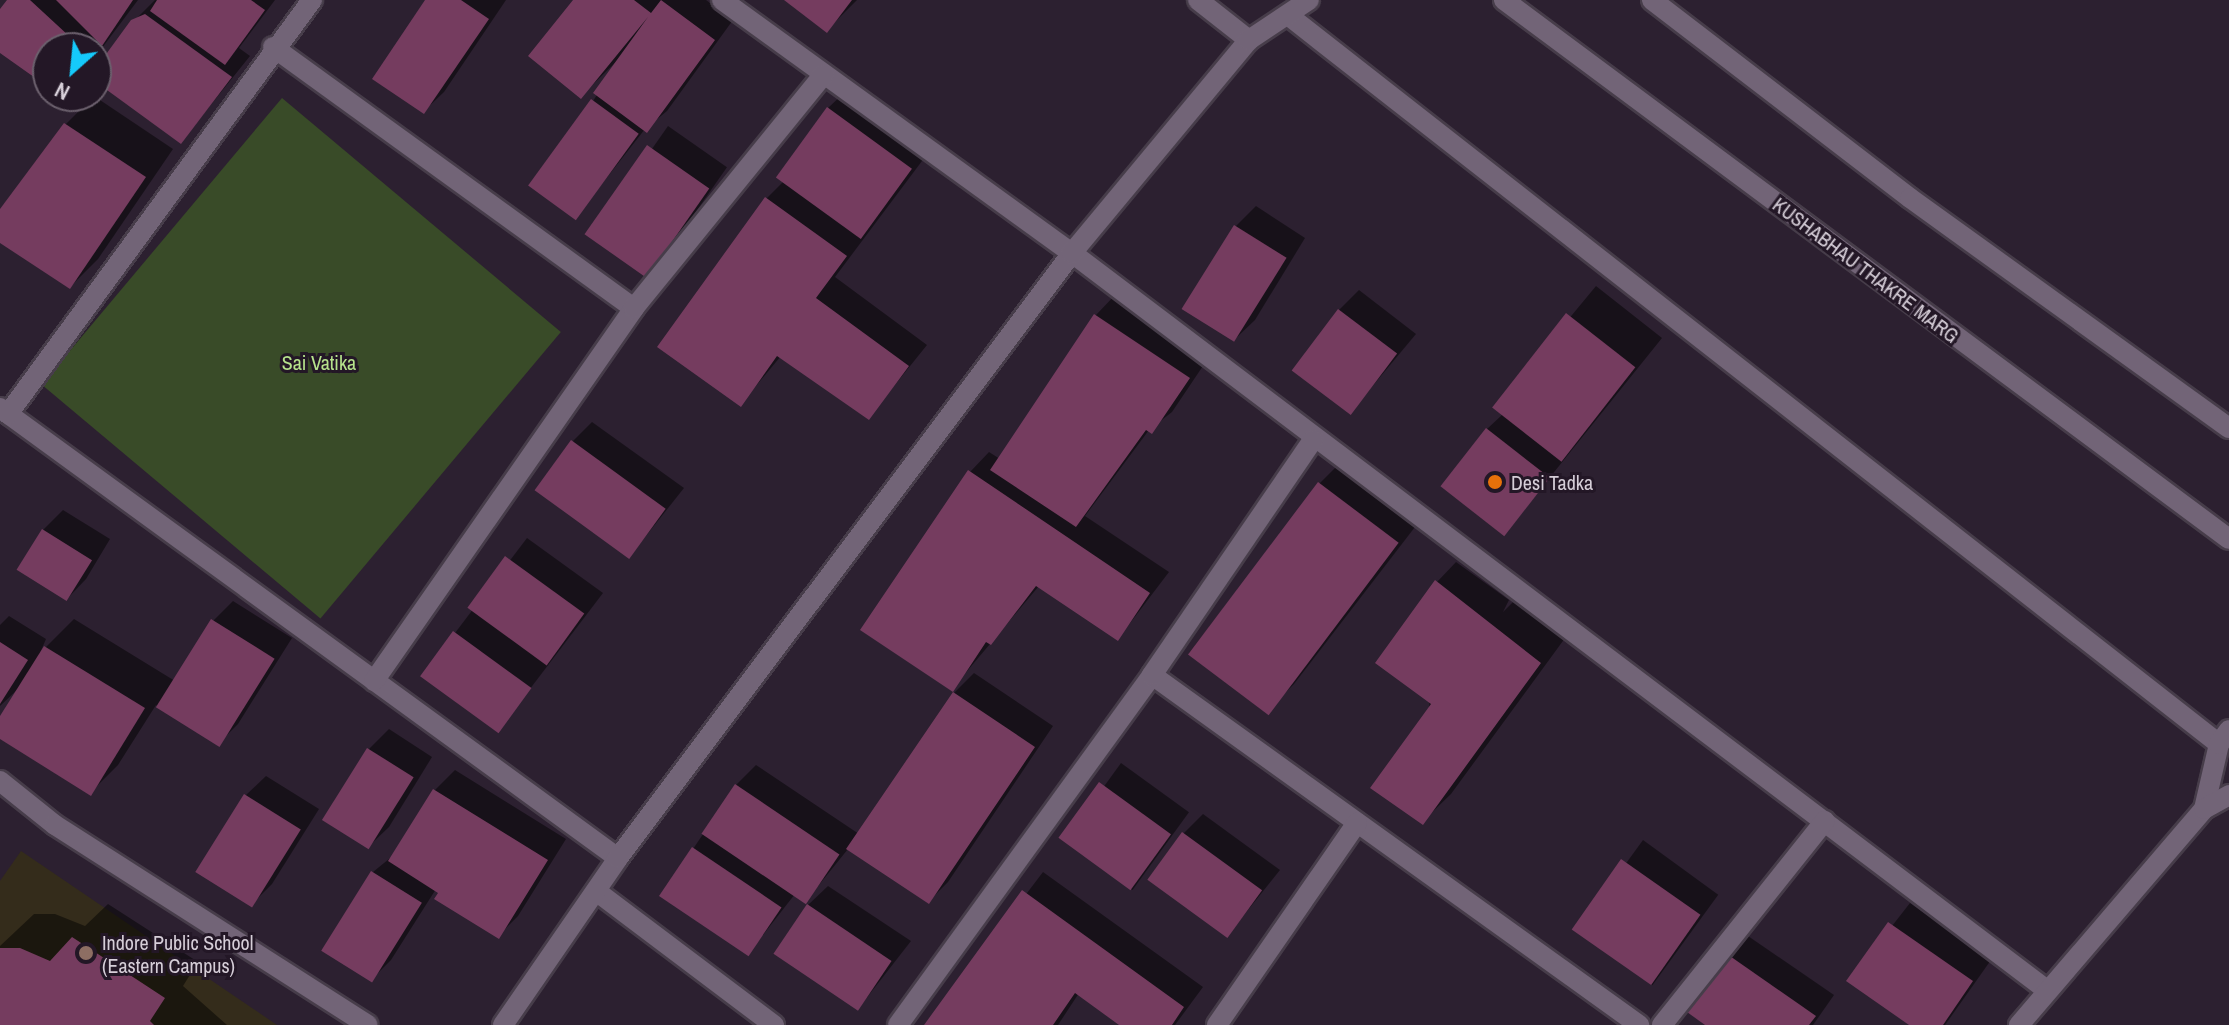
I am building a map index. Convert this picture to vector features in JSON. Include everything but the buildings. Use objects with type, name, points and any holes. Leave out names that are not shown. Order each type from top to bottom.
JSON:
[{"type":"street","points":[[312,0],[273,47],[4,411],[618,858]]},
{"type":"street","points":[[722,0],[1072,253],[1313,440],[2047,990]]},
{"type":"street","points":[[1198,0],[1249,40]]},
{"type":"street","points":[[503,1025],[618,858],[1072,253],[1249,40],[1309,0]]},
{"type":"street","name":"KUSHABHAU THAKRE MARG","points":[[1504,0],[2229,539]]},
{"type":"street","points":[[1652,0],[1910,198],[2229,428]]},
{"type":"street","points":[[1289,16],[2224,737],[2204,809]]},
{"type":"street","points":[[273,47],[634,308]]},
{"type":"street","points":[[374,681],[634,308],[824,74]]},
{"type":"street","points":[[898,1025],[1152,675],[1313,440]]},
{"type":"street","points":[[1152,675],[1639,1025]]},
{"type":"street","points":[[0,781],[55,825],[368,1025]]},
{"type":"street","points":[[2019,1025],[2204,809],[2229,795]]},
{"type":"street","points":[[1662,1025],[1825,821]]},
{"type":"street","points":[[1217,1025],[1357,823]]},
{"type":"street","points":[[596,891],[774,1025]]},
{"type":"shaded area","name":"Indore Public School (Eastern Campus)","points":[[21,851],[277,1025],[0,1025],[0,881]]},
{"type":"green space","name":"Sai Vatika","points":[[282,98],[561,332],[320,618],[42,385]]},
{"type":"place","name":"Desi Tadka","points":[[1495,482]]},
{"type":"place","name":"Indore Public School (Eastern Campus)","points":[[86,953]]}]
